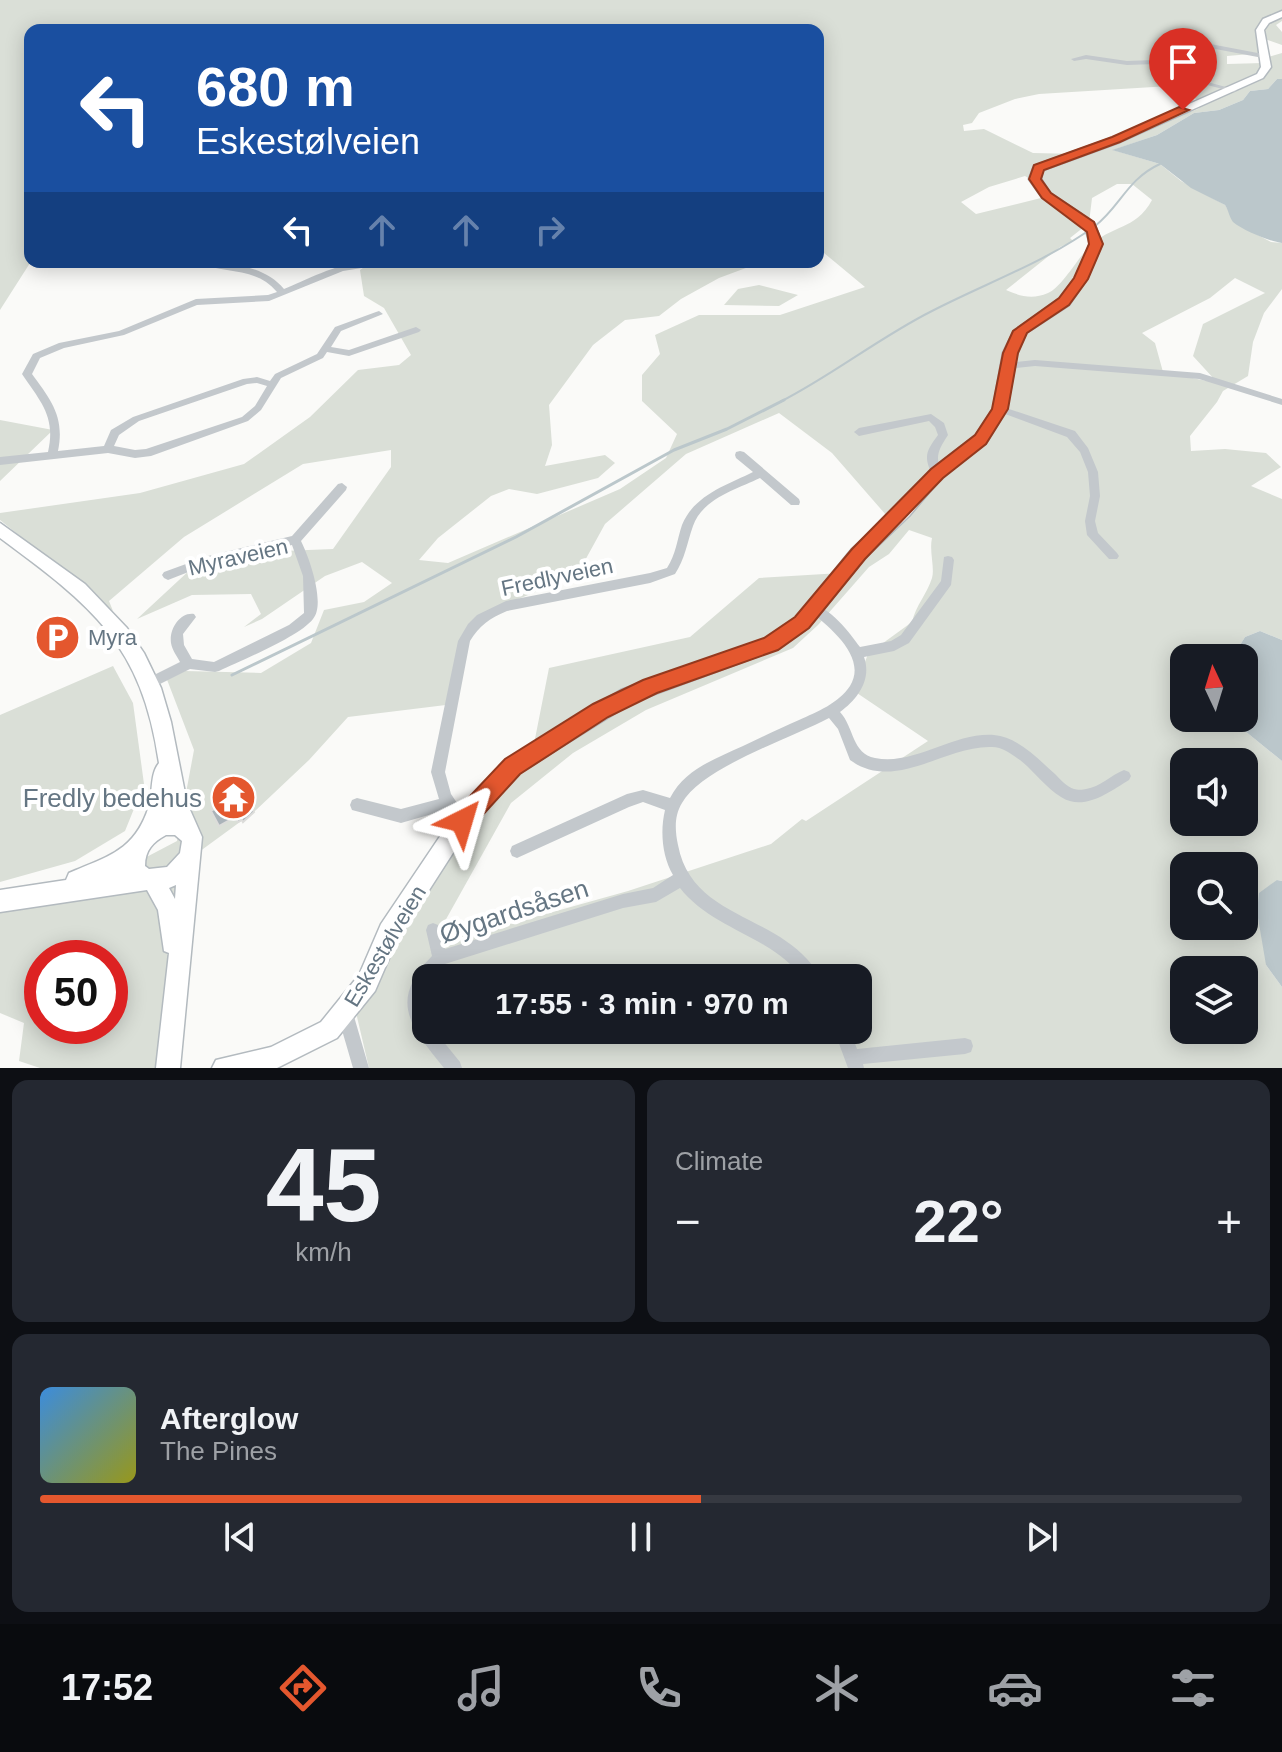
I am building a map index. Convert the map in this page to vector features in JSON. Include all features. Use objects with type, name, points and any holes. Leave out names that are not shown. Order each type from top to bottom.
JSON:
[{"type":"main road","name":"Eskestølveien","points":[[224,1068],[273,1058],[329,1030],[367,983],[389,932],[462,821],[512,767],[601,710],[650,687],[771,644],[802,623],[858,554],[937,473],[981,439],[1000,409],[1008,366],[1021,331],[1072,293],[1096,244],[1092,228],[1046,195],[1035,179],[1038,168],[1116,140],[1234,90],[1265,70],[1260,30],[1266,21],[1282,14]]},
{"type":"main road","points":[[0,529],[97,605],[132,645],[152,682],[178,811],[193,846],[182,905],[168,1068]]},
{"type":"main road","points":[[166,756],[158,809],[138,847],[135,872],[148,880],[168,908],[177,988]]},
{"type":"main road","points":[[11,899],[101,871],[138,847],[149,833],[166,825],[179,825],[187,829]]},
{"type":"main road","points":[[11,899],[123,879],[148,880],[174,874],[189,860]]},
{"type":"street","points":[[1171,55],[1211,45],[1263,56]]},
{"type":"street","points":[[1074,59],[1086,57],[1115,63],[1168,64],[1185,70],[1198,81],[1234,90]]},
{"type":"street","points":[[235,268],[262,273],[275,281],[283,293]]},
{"type":"street","points":[[52,455],[58,433],[57,424],[48,404],[27,374],[36,356],[62,345],[121,333],[196,302],[259,300],[346,268]]},
{"type":"street","points":[[0,461],[108,449],[147,453],[245,419],[258,408],[271,384],[286,370],[320,356],[338,329],[379,314]]},
{"type":"street","points":[[326,349],[349,353],[416,330]]},
{"type":"street","points":[[1008,366],[1049,364],[1200,376],[1282,402]]},
{"type":"street","points":[[108,449],[115,433],[136,419],[246,381],[271,384]]},
{"type":"street","points":[[1000,409],[1071,434],[1093,472],[1095,496],[1090,521],[1093,535],[1113,556]]},
{"type":"street","points":[[859,432],[931,417],[940,425],[943,435],[930,454],[930,462],[937,473]]},
{"type":"street","points":[[740,455],[795,502]]},
{"type":"street","name":"Fredlyveien","points":[[462,821],[447,803],[438,772],[464,641],[473,623],[486,613],[506,606],[650,578],[671,571],[685,547],[688,524],[695,512],[711,499],[760,473]]},
{"type":"street","points":[[295,540],[342,487]]},
{"type":"street","name":"Myraveien","points":[[152,682],[189,664],[215,667],[293,629],[310,615],[312,594],[306,558],[295,540],[208,560],[168,575]]},
{"type":"street","points":[[857,653],[894,646],[905,639],[947,582],[948,560]]},
{"type":"street","points":[[801,964],[785,947],[762,932],[715,911],[695,896],[680,879],[670,851],[671,805],[684,788],[707,769],[831,711],[853,692],[858,678],[857,653],[839,626],[814,608]]},
{"type":"street","points":[[189,664],[180,654],[175,636],[177,628],[190,617]]},
{"type":"street","points":[[831,711],[843,724],[854,756],[864,763],[893,763],[984,741],[999,741],[1013,748],[1076,798],[1086,798],[1124,776]]},
{"type":"street","points":[[517,851],[643,796],[671,805]]},
{"type":"street","points":[[357,805],[401,816],[447,803]]},
{"type":"street","name":"Øygardsåsen","points":[[454,1068],[415,1015],[413,996],[422,974],[440,958],[623,901],[656,895],[680,879]]},
{"type":"street","points":[[433,930],[440,958]]},
{"type":"street","points":[[345,1013],[361,1068]]},
{"type":"street","points":[[848,1044],[855,1063],[965,1046]]},
{"type":"shaded area","points":[[0,0],[1282,0],[1282,21],[1276,25],[1282,32],[1282,45],[1265,39],[1263,53],[1227,56],[1227,64],[1263,63],[1262,59],[1282,53],[1282,79],[1277,79],[1268,89],[1250,91],[1243,100],[1219,110],[1194,113],[1157,135],[1113,150],[1160,164],[1181,181],[1225,205],[1239,225],[1271,242],[1282,243],[1282,289],[1264,313],[1253,342],[1248,376],[1223,391],[1190,436],[1191,451],[1225,449],[1266,453],[1281,467],[1251,486],[1282,499],[1282,640],[1260,631],[1245,637],[1241,644],[1170,644],[1170,732],[1246,732],[1282,761],[1282,881],[1277,880],[1266,965],[1282,987],[1282,1068],[369,1068],[354,1004],[462,836],[530,764],[549,668],[690,637],[759,578],[841,573],[893,523],[832,453],[779,413],[686,454],[605,524],[577,575],[511,602],[472,630],[454,704],[348,717],[309,760],[255,811],[177,868],[174,967],[164,1068],[40,1068],[19,1061],[24,1023],[0,1013],[0,894],[137,862],[177,841],[194,750],[166,677],[185,671],[261,673],[311,643],[324,610],[364,602],[392,583],[362,562],[325,576],[262,619],[244,627],[261,614],[251,594],[192,595],[137,619],[192,568],[258,552],[333,549],[391,467],[391,450],[303,464],[184,537],[109,601],[113,611],[0,520],[0,513],[140,493],[244,464],[310,417],[358,370],[399,365],[411,355],[384,308],[364,296],[360,270],[363,268],[746,268],[719,278],[681,299],[659,316],[625,320],[593,345],[549,405],[552,445],[545,466],[605,455],[615,463],[598,478],[537,494],[509,489],[491,496],[438,538],[419,560],[448,563],[620,489],[666,458],[677,434],[642,401],[642,375],[660,354],[655,335],[699,315],[780,315],[865,287],[824,253],[824,24],[24,24],[24,268],[27,268],[0,310]],"holes":[[[1170,86],[1204,103],[1198,109],[1078,154],[1033,153],[984,129],[964,131],[963,125],[972,123],[979,113],[1015,99],[1039,94]],[[1025,176],[1036,183],[1045,197],[976,214],[961,202],[989,187]],[[1117,184],[1132,184],[1152,200],[1138,217],[1089,247],[1053,290],[1031,297],[1006,290],[1060,247],[1073,241],[1070,238],[1089,223],[1092,198]],[[1235,278],[1265,293],[1203,324],[1193,356],[1215,380],[1163,372],[1155,343],[1142,333],[1210,298]],[[909,530],[932,538],[932,578],[912,622],[868,654],[854,691],[928,741],[806,821],[802,819],[771,844],[628,891],[470,935],[440,930],[511,803],[573,753],[646,710],[793,648],[818,625],[869,567],[889,554]]]},
{"type":"shaded area","points":[[1277,79],[1282,79],[1282,243],[1238,225],[1225,205],[1191,188],[1160,164],[1112,150],[1157,135],[1194,113],[1219,110],[1243,100],[1250,91],[1268,89]]},
{"type":"shaded area","points":[[759,285],[798,295],[779,306],[724,305],[738,289]]},
{"type":"shaded area","points":[[0,420],[53,430],[0,481]]},
{"type":"shaded area","points":[[1260,631],[1282,640],[1282,761],[1246,732],[1258,732],[1258,644],[1241,644],[1245,637]]},
{"type":"shaded area","points":[[113,666],[133,703],[144,784],[125,831],[75,861],[0,882],[0,715]]},
{"type":"shaded area","points":[[1277,880],[1282,881],[1282,987],[1266,965],[1258,918],[1259,893]]},
{"type":"building","name":"Fredly bedehus","points":[[237,781],[254,812],[243,822],[238,822],[235,817],[219,826],[211,811],[222,804],[217,793]]},
{"type":"waterway","points":[[780,402],[913,321],[1076,239],[1104,218],[1139,177],[1160,164]]},
{"type":"waterway","points":[[232,675],[516,537],[674,450],[727,429],[784,400]]},
{"type":"place","name":"Myra","points":[[57,637]]},
{"type":"place","name":"Fredly bedehus","points":[[233,798]]},
{"type":"route","points":[[462,821],[512,767],[601,710],[650,687],[771,644],[802,623],[858,554],[903,512],[937,473],[981,439],[1000,409],[1010,353],[1021,331],[1064,302],[1081,279],[1096,244],[1094,232],[1090,225],[1046,195],[1035,179],[1038,168],[1116,140],[1183,110]]}]
